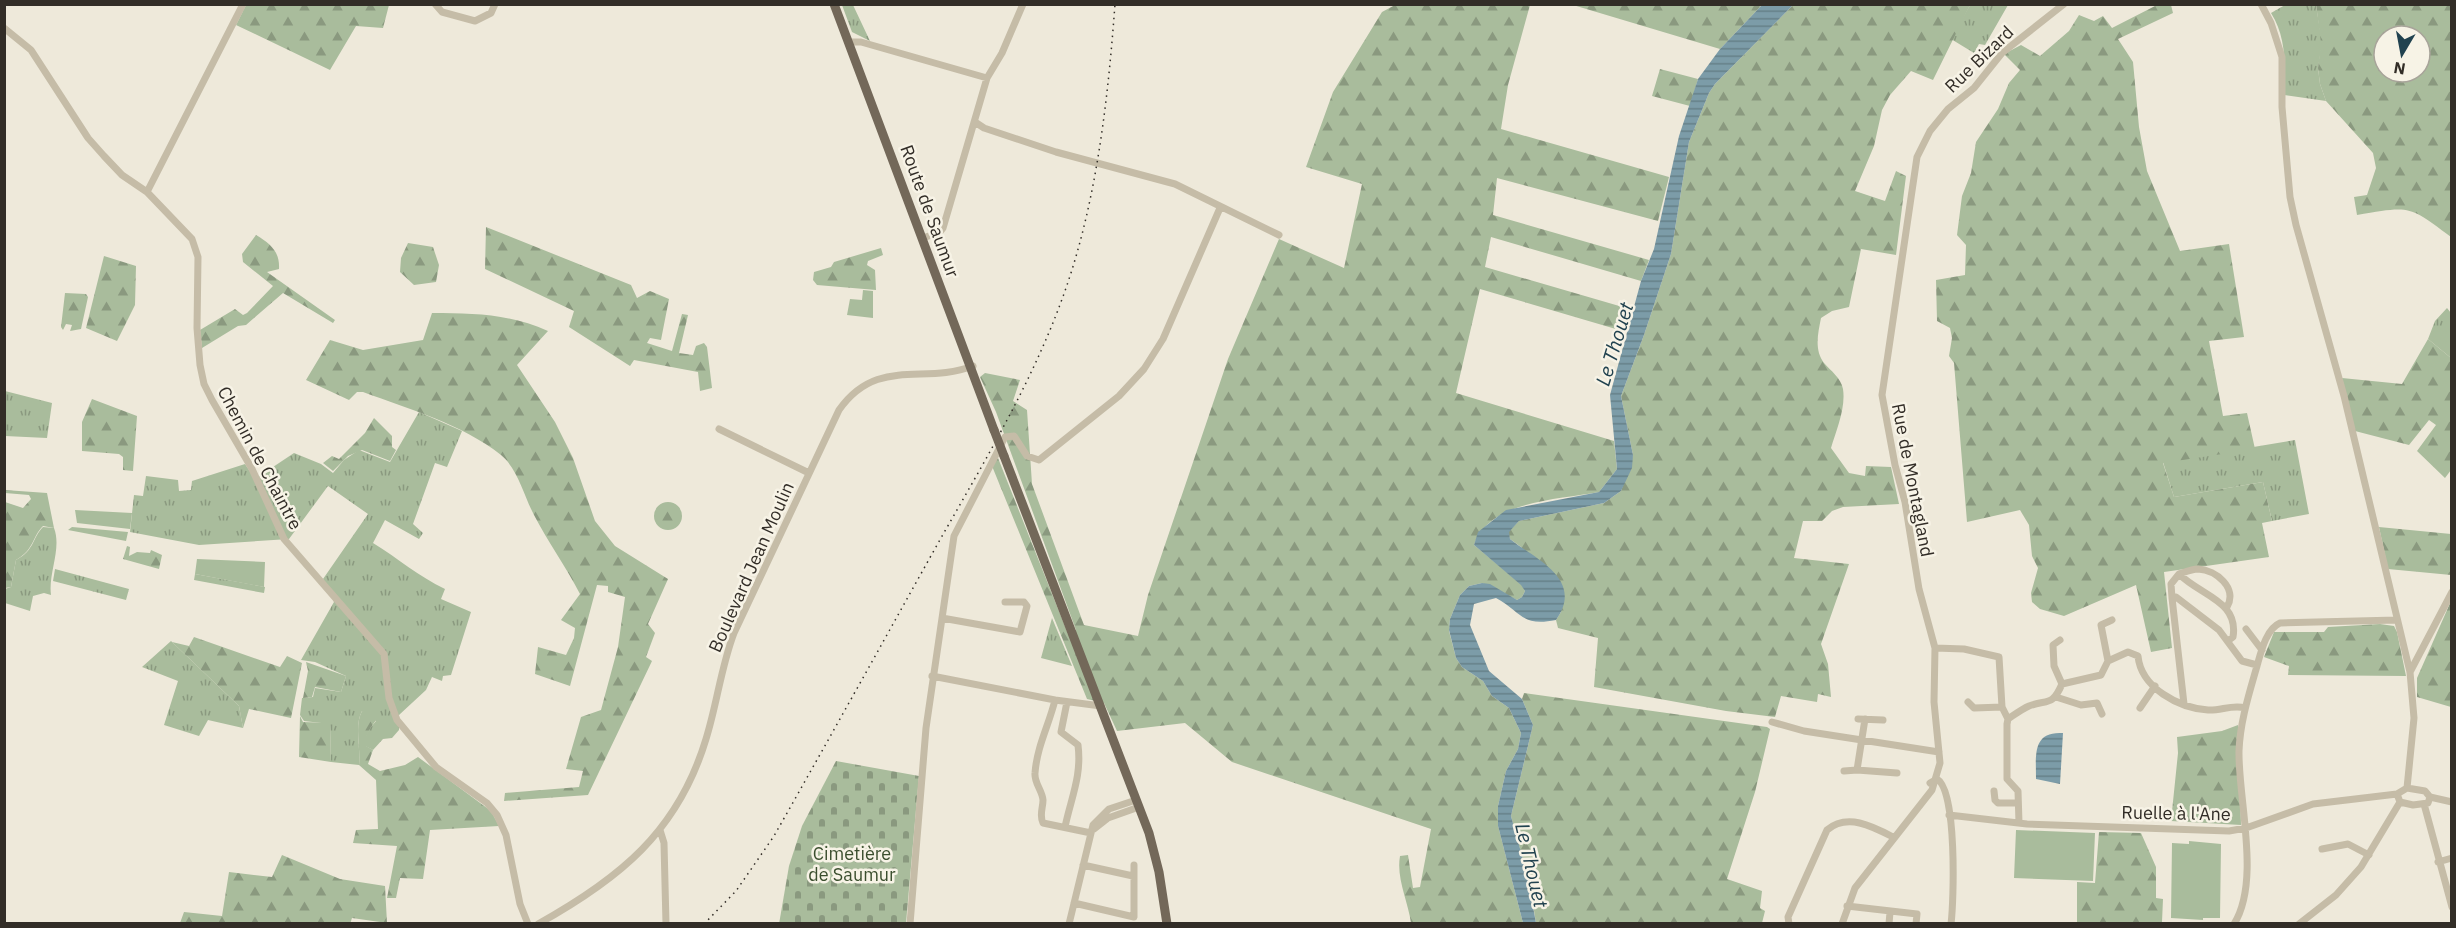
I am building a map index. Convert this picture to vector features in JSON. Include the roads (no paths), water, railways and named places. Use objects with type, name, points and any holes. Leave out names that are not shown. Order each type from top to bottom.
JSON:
[{"type":"main road","name":"Route de Saumur","points":[[836,4],[1004,456],[1137,804],[1160,872],[1167,924]]},
{"type":"street","points":[[147,192],[243,4]]},
{"type":"street","points":[[435,4],[442,12],[475,21],[491,13],[495,4]]},
{"type":"street","points":[[924,238],[939,233],[943,228],[987,78],[1002,53],[1023,4]]},
{"type":"street","name":"Rue Bizard","points":[[1923,142],[1948,109],[1974,88],[2002,53],[2064,4]]},
{"type":"street","points":[[2261,4],[2271,23],[2282,57],[2282,107],[2294,216],[2344,396],[2410,672],[2414,718],[2408,788],[2398,798],[2369,855],[2336,894],[2299,924]]},
{"type":"street","name":"Chemin de Chaintre","points":[[4,28],[31,50],[88,138],[122,175],[147,192],[185,229],[195,246],[198,257],[197,328],[204,384],[252,469],[284,539],[384,654],[391,706],[410,738],[436,767],[487,803],[497,815],[506,835],[520,904],[528,924]]},
{"type":"street","points":[[850,41],[964,69],[987,78]]},
{"type":"street","points":[[975,122],[984,128],[1056,152],[1175,184],[1279,235]]},
{"type":"street","name":"Rue de Montagland","points":[[1923,142],[1912,174],[1900,278],[1882,395],[1887,430],[1905,502],[1919,589],[1935,648],[1934,702],[1940,763],[1935,782],[1945,787],[1949,812],[1954,876],[1952,924]]},
{"type":"street","points":[[910,924],[932,676],[957,527],[1005,437],[1014,436],[1027,456],[1039,460],[1132,383],[1152,358],[1168,328],[1220,208]]},
{"type":"street","name":"Boulevard Jean Moulin","points":[[538,924],[600,888],[629,864],[660,830],[692,778],[706,740],[731,641],[839,410],[855,391],[886,376],[971,366]]},
{"type":"street","points":[[719,429],[809,473]]},
{"type":"street","points":[[2184,704],[2171,584],[2179,574],[2195,568],[2220,577],[2229,591],[2230,603],[2227,608]]},
{"type":"street","points":[[2179,574],[2198,591],[2227,608],[2235,626],[2233,637],[2229,640]]},
{"type":"street","points":[[2410,672],[2451,592]]},
{"type":"street","points":[[2172,598],[2176,597],[2229,640],[2242,661],[2257,665]]},
{"type":"street","points":[[942,618],[1020,632],[1027,606],[1024,602],[1005,602]]},
{"type":"street","points":[[2061,684],[2101,675],[2108,661],[2101,625],[2112,620]]},
{"type":"street","points":[[2234,924],[2244,897],[2246,828],[2239,753],[2245,708],[2262,650],[2272,628],[2280,623],[2397,620]]},
{"type":"street","points":[[2246,629],[2262,650]]},
{"type":"street","points":[[2008,719],[2029,706],[2043,704],[2056,697],[2061,684],[2054,666],[2053,645],[2060,640]]},
{"type":"street","points":[[1935,648],[1964,649],[1999,657],[2002,707],[2008,719],[2007,779],[2018,791],[2019,823]]},
{"type":"street","points":[[2108,661],[2128,652],[2138,656],[2139,663],[2155,686],[2171,701],[2208,710],[2238,706],[2245,708]]},
{"type":"street","points":[[932,676],[1055,700],[1101,706]]},
{"type":"street","points":[[2140,708],[2155,686]]},
{"type":"street","points":[[2056,697],[2081,705],[2097,703],[2102,714]]},
{"type":"street","points":[[1055,700],[1035,773],[1043,800],[1041,818],[1043,823],[1091,833]]},
{"type":"street","points":[[1061,732],[1067,702]]},
{"type":"street","points":[[1968,702],[1974,708],[2002,707]]},
{"type":"street","points":[[1857,770],[1862,740],[1861,719],[1883,720]]},
{"type":"street","points":[[1772,723],[1939,752]]},
{"type":"street","points":[[1046,729],[1061,732],[1078,745],[1078,784],[1071,797],[1065,827]]},
{"type":"street","points":[[1844,771],[1898,773]]},
{"type":"street","points":[[1842,924],[1847,906],[1865,873],[1935,782]]},
{"type":"street","points":[[2408,788],[2425,791],[2430,797],[2451,802]]},
{"type":"street","points":[[1994,791],[1995,800],[1998,803],[2018,803]]},
{"type":"street","points":[[2430,797],[2424,804],[2451,906]]},
{"type":"street","name":"Ruelle à l'Ane","points":[[1949,812],[2019,823],[2229,831],[2246,828],[2313,804],[2398,798],[2424,804]]},
{"type":"street","points":[[1069,924],[1091,833],[1108,818],[1137,804]]},
{"type":"street","points":[[1789,924],[1788,917],[1827,830],[1833,825],[1851,820],[1893,837]]},
{"type":"street","points":[[660,830],[664,843],[666,924]]},
{"type":"street","points":[[2322,849],[2348,844],[2369,855]]},
{"type":"street","points":[[2438,861],[2451,858]]},
{"type":"street","points":[[1083,865],[1133,876]]},
{"type":"street","points":[[1074,903],[1130,920],[1134,865]]},
{"type":"street","points":[[1847,906],[1917,914],[1916,924]]},
{"type":"street","points":[[1889,924],[1890,912]]},
{"type":"water","points":[[1762,5],[1793,5],[1715,84],[1689,142],[1671,254],[1621,396],[1633,455],[1632,468],[1621,491],[1604,503],[1519,521],[1509,532],[1510,539],[1543,563],[1561,582],[1565,593],[1563,606],[1556,620],[1544,622],[1528,620],[1496,598],[1474,604],[1470,625],[1489,671],[1522,699],[1533,725],[1511,816],[1527,874],[1536,923],[1523,923],[1498,826],[1498,806],[1506,771],[1518,749],[1521,733],[1509,708],[1492,696],[1483,681],[1462,667],[1456,658],[1449,630],[1450,619],[1460,595],[1469,586],[1490,584],[1517,600],[1525,591],[1474,545],[1478,532],[1506,510],[1599,492],[1617,469],[1610,395],[1641,281],[1654,249],[1679,136],[1698,79],[1720,49]]},
{"type":"water","points":[[2053,733],[2063,733],[2060,784],[2036,779],[2036,753],[2041,740]]},
{"type":"railway","points":[[704,924],[736,891],[774,836],[990,451],[1039,354],[1066,288],[1086,219],[1105,112],[1115,4]]},
{"type":"water label","name":"Le Thouet","points":[[1614,344]]},
{"type":"water label","name":"Le Thouet","points":[[1532,865]]},
{"type":"park label","name":"Cimetière de Saumur","points":[[852,863]]}]
